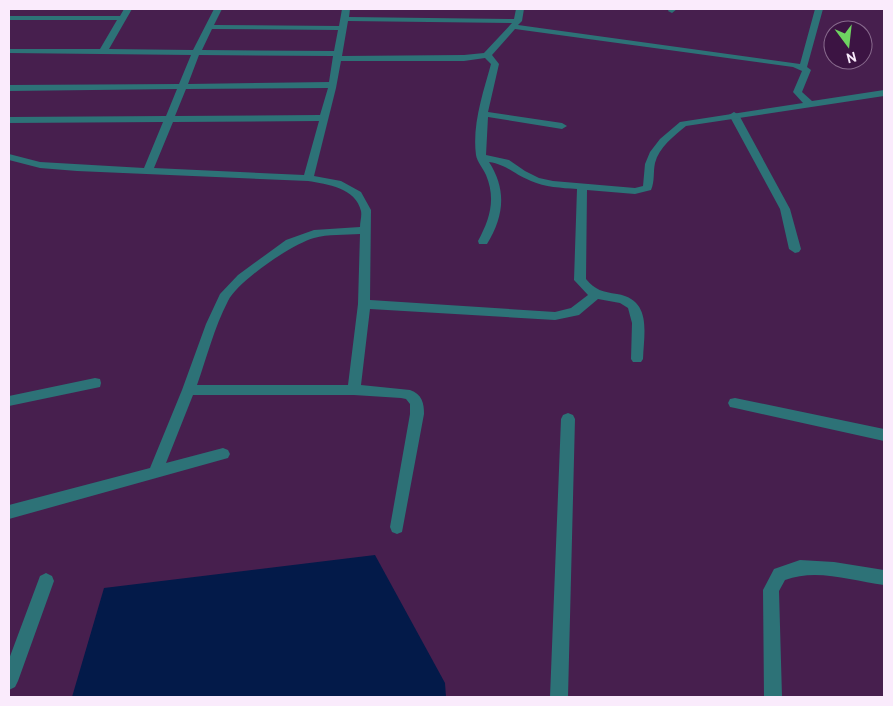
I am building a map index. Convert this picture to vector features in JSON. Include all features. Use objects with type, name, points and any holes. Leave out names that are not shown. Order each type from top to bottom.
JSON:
[{"type":"street","points":[[103,52],[128,9]]},
{"type":"street","points":[[148,171],[196,53],[218,9]]},
{"type":"street","points":[[308,178],[332,86],[346,9]]},
{"type":"street","points":[[9,51],[464,58],[487,55],[516,24],[520,9]]},
{"type":"street","points":[[803,67],[819,9]]},
{"type":"street","points":[[9,18],[123,18]]},
{"type":"street","points":[[208,27],[343,23],[516,24],[803,67],[807,70],[797,92],[809,104]]},
{"type":"street","points":[[484,241],[496,215],[497,200],[491,174],[482,158],[483,114],[495,64],[487,55]]},
{"type":"street","points":[[9,88],[183,85],[332,86]]},
{"type":"street","points":[[482,158],[506,162],[536,180],[552,184],[635,191],[646,188],[650,177],[650,163],[658,148],[683,124],[884,93]]},
{"type":"street","points":[[483,114],[562,126]]},
{"type":"street","points":[[734,115],[785,208],[795,249]]},
{"type":"street","points":[[9,120],[323,118]]},
{"type":"street","points":[[9,157],[40,165],[308,178],[337,183],[357,194],[366,210],[366,230],[364,304],[354,390]]},
{"type":"street","points":[[582,187],[580,280],[585,289],[595,296],[622,299],[632,304],[637,313],[636,359]]},
{"type":"street","points":[[156,471],[224,297],[242,278],[290,243],[314,234],[366,230]]},
{"type":"street","points":[[364,304],[555,316],[574,312],[595,296]]},
{"type":"street","points":[[9,401],[95,383]]},
{"type":"street","points":[[189,390],[354,390],[410,395],[416,402],[417,414],[397,527]]},
{"type":"street","points":[[735,403],[884,435]]},
{"type":"street","points":[[559,697],[568,419]]},
{"type":"street","points":[[9,512],[223,454]]},
{"type":"street","points":[[773,697],[771,590],[780,574],[800,567],[826,568],[884,578]]},
{"type":"street","points":[[9,681],[46,581]]},
{"type":"water","points":[[375,555],[445,683],[446,697],[72,697],[104,588]]}]
